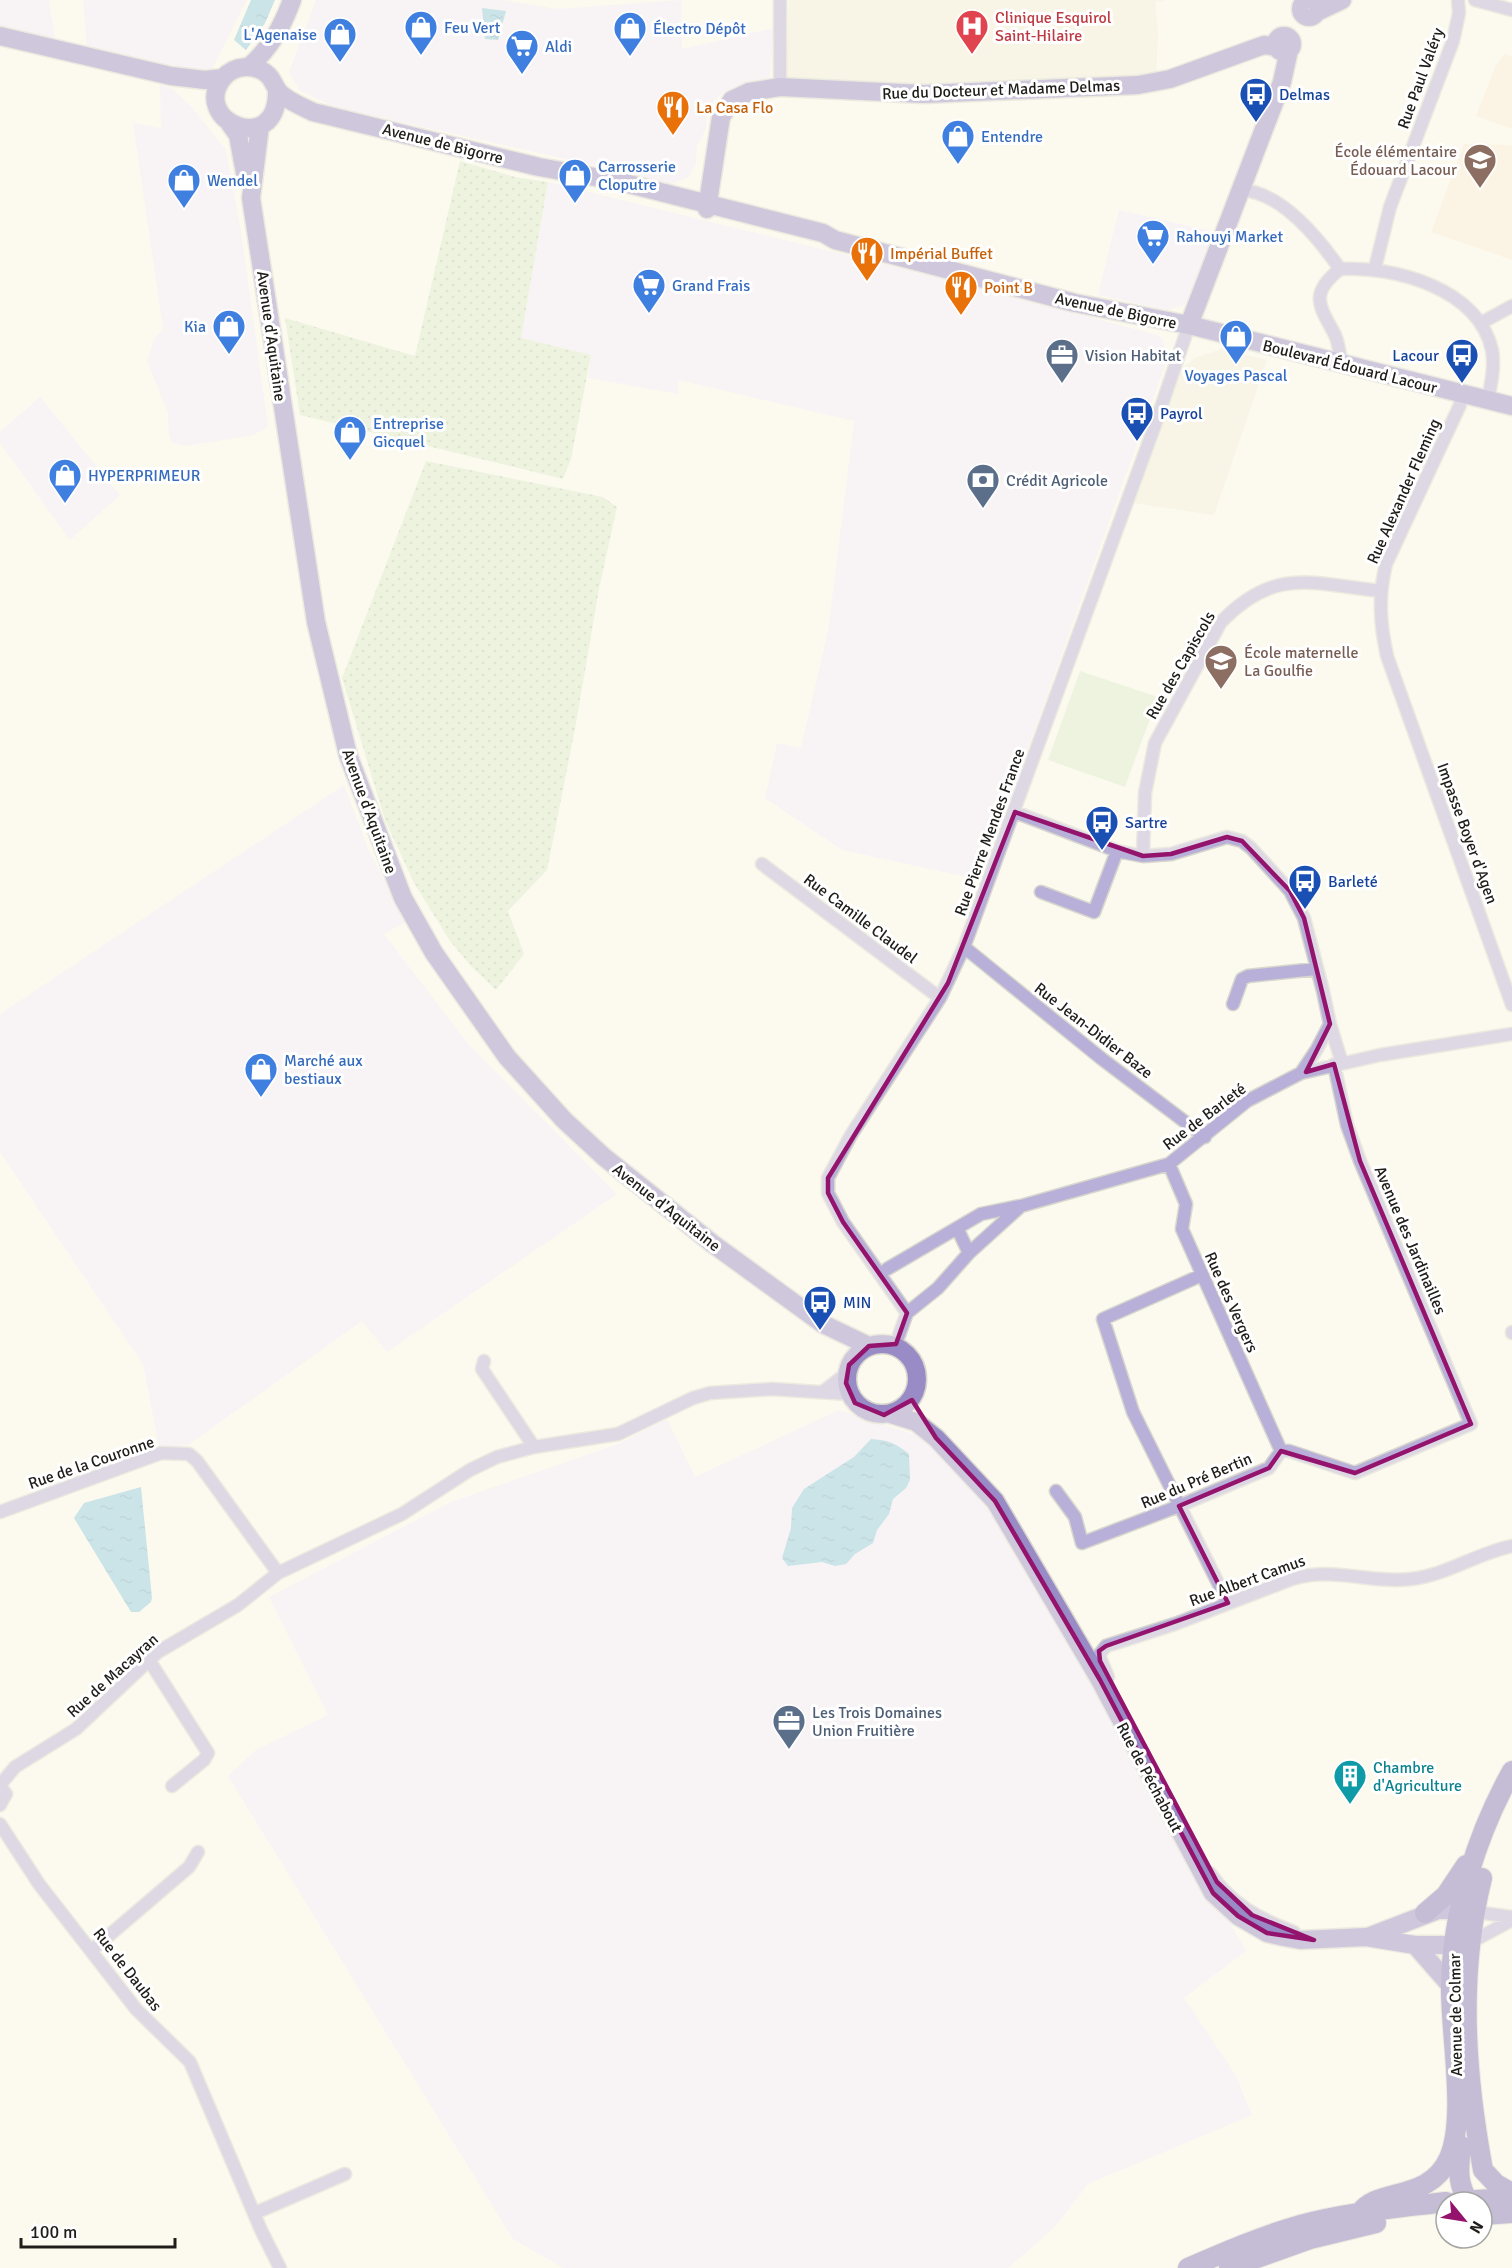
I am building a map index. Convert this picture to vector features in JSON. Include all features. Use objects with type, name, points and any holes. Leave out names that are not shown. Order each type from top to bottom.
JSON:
[{"type":"main road","name":"Avenue de Colmar","points":[[1359,2212],[1374,2202],[1417,2189],[1443,2170],[1455,2138],[1456,2084],[1451,1986],[1471,1905],[1481,1839],[1512,1772]]},
{"type":"main road","name":"Avenue de Colmar","points":[[1471,1905],[1488,1856],[1512,1799]]},
{"type":"main road","points":[[1425,1913],[1446,1895],[1481,1839]]},
{"type":"main road","name":"Avenue de Colmar","points":[[1462,1943],[1470,2084],[1483,2170]]},
{"type":"main road","points":[[1456,2084],[1461,2140],[1457,2169],[1463,2190]]},
{"type":"main road","points":[[1475,2190],[1483,2170],[1496,2184],[1512,2193]]},
{"type":"main road","points":[[1494,2201],[1512,2198]]},
{"type":"main road","points":[[1188,2268],[1250,2242],[1300,2226],[1359,2212],[1434,2208]]},
{"type":"main road","points":[[1494,2210],[1512,2213]]},
{"type":"main road","points":[[1229,2268],[1310,2239],[1365,2225],[1434,2217]]},
{"type":"street","points":[[230,124],[250,129],[264,123],[277,102],[277,89],[271,60],[292,0]]},
{"type":"street","points":[[780,0],[780,87]]},
{"type":"street","points":[[1189,325],[1264,126],[1280,71],[1284,43],[1309,6],[1340,0]]},
{"type":"street","name":"Rue Paul Valéry","points":[[1375,268],[1390,207],[1453,41],[1459,13],[1458,0]]},
{"type":"street","points":[[1475,0],[1512,10]]},
{"type":"street","points":[[216,103],[218,86],[223,78],[230,72],[249,67],[269,48],[279,33]]},
{"type":"street","points":[[0,36],[171,76],[205,80],[223,78]]},
{"type":"street","name":"Rue du Docteur et Madame Delmas","points":[[707,206],[721,117],[724,108],[738,96],[780,87],[924,94],[1138,85],[1170,79],[1264,45],[1284,43]]},
{"type":"street","points":[[249,67],[262,71],[277,89]]},
{"type":"street","points":[[171,76],[210,95],[219,111],[238,135],[251,198]]},
{"type":"street","name":"Avenue de Bigorre","points":[[277,89],[313,112]]},
{"type":"street","name":"Avenue de Bigorre","points":[[264,123],[279,115],[313,112],[572,174],[617,181],[758,221],[768,219],[823,233],[835,240]]},
{"type":"street","name":"Avenue d'Aquitaine","points":[[264,123],[251,198],[316,622],[348,755],[403,898],[434,953],[507,1057],[564,1120],[603,1157],[712,1244],[823,1324],[869,1346]]},
{"type":"street","name":"Avenue de Bigorre","points":[[572,174],[639,197],[782,232],[819,240],[835,240],[1075,303],[1189,325]]},
{"type":"street","points":[[1240,190],[1260,195],[1300,220],[1319,239],[1340,269]]},
{"type":"street","points":[[639,197],[647,194],[707,206]]},
{"type":"street","points":[[1341,364],[1336,338],[1321,311],[1319,299],[1322,287],[1340,269],[1375,268],[1423,282],[1445,292],[1481,323],[1493,356],[1488,400]]},
{"type":"street","points":[[1481,323],[1512,306]]},
{"type":"street","name":"Boulevard Édouard Lacour","points":[[1189,325],[1512,406]]},
{"type":"street","name":"Rue Pierre Mendes France","points":[[907,1313],[843,1222],[828,1193],[828,1178],[852,1136],[940,998],[964,947],[1015,812],[1189,325]]},
{"type":"street","name":"Rue Alexander Fleming","points":[[1418,740],[1387,656],[1382,633],[1380,591],[1386,564],[1460,405],[1461,394]]},
{"type":"street","name":"Rue des Capiscols","points":[[1143,856],[1145,793],[1155,743],[1221,622],[1236,607],[1271,586],[1307,583],[1380,591]]},
{"type":"street","name":"Impasse Boyer d'Agen","points":[[1418,740],[1512,1005]]},
{"type":"street","name":"Avenue des Jardinailles","points":[[1015,812],[1117,851],[1143,856],[1171,854],[1227,837],[1242,840],[1290,891],[1304,918],[1330,1024],[1347,1125],[1471,1424],[1355,1473],[1289,1451],[1281,1451]]},
{"type":"street","points":[[1041,892],[1094,912],[1117,851]]},
{"type":"street","name":"Rue Camille Claudel","points":[[762,864],[940,998]]},
{"type":"street","name":"Rue Jean-Didier Baze","points":[[964,947],[1102,1059],[1205,1137]]},
{"type":"street","points":[[1233,1004],[1242,980],[1248,976],[1316,969]]},
{"type":"street","points":[[1301,1073],[1330,1024]]},
{"type":"street","name":"Rue de Barleté","points":[[887,1269],[981,1214],[1021,1206],[1169,1164],[1247,1101],[1301,1073],[1338,1064],[1512,1034]]},
{"type":"street","name":"Rue des Vergers","points":[[1169,1164],[1186,1204],[1182,1229],[1281,1451]]},
{"type":"street","name":"Rue de Barleté","points":[[907,1313],[938,1288],[969,1253],[1021,1206]]},
{"type":"street","points":[[957,1228],[969,1253]]},
{"type":"street","points":[[1202,1275],[1103,1319],[1133,1412],[1228,1603]]},
{"type":"street","points":[[895,1346],[907,1313]]},
{"type":"street","name":"Avenue d'Aquitaine","points":[[823,1324],[848,1369]]},
{"type":"street","points":[[824,1391],[848,1369],[854,1357],[869,1346],[886,1344],[905,1352],[917,1372],[913,1395],[907,1404],[890,1414],[869,1412],[855,1403],[849,1394],[848,1369]]},
{"type":"street","points":[[484,1361],[482,1369],[534,1448]]},
{"type":"street","name":"Rue de Macayran","points":[[0,1785],[15,1767],[76,1729],[149,1660],[238,1605],[278,1573],[402,1514],[488,1461],[509,1453],[618,1434],[693,1398],[710,1393],[772,1389],[849,1394]]},
{"type":"street","name":"Rue de Péchabout","points":[[913,1395],[916,1406],[936,1438]]},
{"type":"street","name":"Rue de Péchabout","points":[[890,1414],[916,1422],[936,1438],[995,1501],[1095,1671],[1213,1893],[1238,1916],[1267,1933],[1300,1940],[1366,1937],[1415,1945],[1462,1943]]},
{"type":"street","name":"Rue du Pré Bertin","points":[[1056,1491],[1075,1517],[1082,1543],[1269,1468],[1281,1451]]},
{"type":"street","name":"Rue de la Couronne","points":[[0,1512],[161,1453],[189,1454],[197,1461],[278,1573]]},
{"type":"street","name":"Rue Albert Camus","points":[[1314,1940],[1252,1915],[1232,1900],[1216,1882],[1187,1834],[1100,1661],[1101,1649],[1312,1572],[1336,1572],[1387,1579],[1426,1577],[1512,1546]]},
{"type":"street","points":[[149,1660],[208,1753],[204,1760],[172,1786]]},
{"type":"street","points":[[0,1785],[6,1797],[0,1805]]},
{"type":"street","name":"Rue de Daubas","points":[[0,1824],[27,1867],[144,2018],[190,2062],[280,2268]]},
{"type":"street","points":[[92,1950],[189,1867],[198,1852]]},
{"type":"street","points":[[1366,1937],[1438,1910],[1482,1904],[1498,1914]]},
{"type":"street","points":[[1471,1905],[1512,1918]]},
{"type":"street","points":[[1462,1943],[1512,1918]]},
{"type":"street","points":[[1415,1945],[1451,1986]]},
{"type":"street","points":[[255,2213],[345,2174]]},
{"type":"highlighted area","points":[[1015,812],[1143,856],[1171,854],[1227,837],[1242,841],[1290,891],[1304,918],[1330,1024],[1306,1072],[1334,1064],[1360,1161],[1471,1424],[1355,1473],[1281,1451],[1269,1468],[1179,1506],[1228,1603],[1106,1646],[1099,1651],[1100,1661],[1217,1882],[1252,1915],[1314,1940],[1267,1933],[1238,1916],[1213,1893],[1100,1680],[995,1501],[936,1438],[912,1400],[884,1415],[855,1403],[846,1383],[849,1365],[869,1346],[896,1344],[907,1313],[843,1222],[828,1193],[828,1178],[948,983]]},
{"type":"shaded area","points":[[0,0],[49,0],[55,38],[0,29]]},
{"type":"shaded area","points":[[83,0],[247,0],[208,77],[87,50]]},
{"type":"shaded area","points":[[316,0],[502,0],[557,9],[681,0],[682,49],[774,28],[770,75],[768,79],[725,92],[714,100],[707,113],[706,129],[697,146],[696,163],[689,177],[668,185],[615,170],[334,107],[299,90],[289,72]]},
{"type":"shaded area","name":"Clinique Esquirol Saint-Hilaire","points":[[789,0],[1167,0],[1155,2],[1158,33],[1156,77],[923,88],[786,82]]},
{"type":"shaded area","points":[[1504,54],[1512,56],[1512,129],[1476,116],[1496,65]]},
{"type":"shaded area","points":[[160,85],[171,88],[191,106],[226,150],[241,231],[268,426],[254,435],[185,446],[173,443],[169,437],[168,413],[147,361],[154,339],[163,329],[133,123],[161,128]]},
{"type":"shaded area","name":"École élémentaire Édouard Lacour","points":[[1464,144],[1512,145],[1512,260],[1431,232]]},
{"type":"shaded area","points":[[548,182],[895,267],[1158,335],[1163,340],[1167,360],[981,880],[842,850],[765,798],[777,743],[801,748],[828,631],[854,421],[679,380],[678,394],[588,378],[591,355],[521,338]]},
{"type":"shaded area","points":[[1119,210],[1215,232],[1196,286],[1184,305],[1167,310],[1098,295]]},
{"type":"shaded area","points":[[1221,349],[1267,360],[1214,515],[1132,503],[1177,376],[1184,366],[1195,358]]},
{"type":"shaded area","points":[[40,397],[120,495],[70,540],[0,443],[0,432]]},
{"type":"shaded area","name":"Marché aux bestiaux","points":[[344,785],[369,851],[408,921],[384,934],[469,1045],[617,1194],[387,1352],[362,1321],[188,1445],[159,1447],[143,1364],[0,1152],[0,1014]]},
{"type":"shaded area","points":[[839,1410],[919,1436],[982,1501],[1019,1556],[1246,1951],[1184,1998],[1235,2074],[1252,2115],[1088,2184],[1055,2227],[1008,2268],[563,2268],[513,2239],[228,1776],[256,1750],[328,1715],[269,1597],[451,1502],[618,1444],[667,1419],[695,1477]]},
{"type":"green space","points":[[460,161],[515,177],[548,182],[521,338],[591,355],[571,459],[563,479],[300,415],[285,318],[415,356]]},
{"type":"green space","points":[[426,461],[603,497],[617,507],[599,589],[575,729],[547,870],[508,911],[524,954],[496,990],[471,966],[450,941],[414,883],[385,820],[342,678]]},
{"type":"green space","points":[[1080,671],[1158,697],[1125,787],[1048,760]]},
{"type":"water","points":[[251,0],[275,0],[265,23],[246,50],[234,40]]},
{"type":"water","points":[[482,8],[506,11],[498,40],[485,39]]},
{"type":"water","points":[[871,1439],[891,1443],[909,1454],[910,1480],[906,1488],[893,1499],[889,1514],[877,1530],[873,1543],[855,1554],[846,1564],[835,1566],[822,1562],[788,1566],[782,1558],[791,1528],[792,1508],[804,1489],[854,1457]]},
{"type":"water","points":[[141,1487],[152,1598],[151,1602],[139,1612],[131,1612],[74,1518],[84,1503]]},
{"type":"place","name":"Clinique Esquirol Saint-Hilaire","points":[[972,55]]},
{"type":"place","name":"Feu Vert","points":[[421,56]]},
{"type":"place","name":"Électro Dépôt","points":[[630,57]]},
{"type":"place","name":"L'Agenaise","points":[[340,63]]},
{"type":"place","name":"Aldi","points":[[522,75]]},
{"type":"place","name":"Delmas","points":[[1256,123]]},
{"type":"place","name":"La Casa Flo","points":[[673,136]]},
{"type":"place","name":"Entendre","points":[[958,165]]},
{"type":"place","name":"École élémentaire Édouard Lacour","points":[[1480,189]]},
{"type":"place","name":"Carrosserie Cloputre","points":[[575,204]]},
{"type":"place","name":"Wendel","points":[[184,209]]},
{"type":"place","name":"Rahouyi Market","points":[[1153,265]]},
{"type":"place","name":"Impérial Buffet","points":[[867,282]]},
{"type":"place","name":"Grand Frais","points":[[649,314]]},
{"type":"place","name":"Point B","points":[[961,316]]},
{"type":"place","name":"Kia","points":[[229,355]]},
{"type":"place","name":"Voyages Pascal","points":[[1236,365]]},
{"type":"place","name":"Vision Habitat","points":[[1062,384]]},
{"type":"place","name":"Lacour","points":[[1462,384]]},
{"type":"place","name":"Payrol","points":[[1137,442]]},
{"type":"place","name":"Entreprise Gicquel","points":[[350,461]]},
{"type":"place","name":"HYPERPRIMEUR","points":[[65,504]]},
{"type":"place","name":"Crédit Agricole","points":[[983,509]]},
{"type":"place","name":"École maternelle La Goulfie","points":[[1221,690]]},
{"type":"place","name":"Sartre","points":[[1102,851]]},
{"type":"place","name":"Barleté","points":[[1305,910]]},
{"type":"place","name":"Marché aux bestiaux","points":[[261,1098]]},
{"type":"place","name":"MIN","points":[[820,1331]]},
{"type":"place","name":"Les Trois Domaines Union Fruitière","points":[[789,1750]]},
{"type":"place","name":"Chambre d'Agriculture","points":[[1350,1805]]}]
